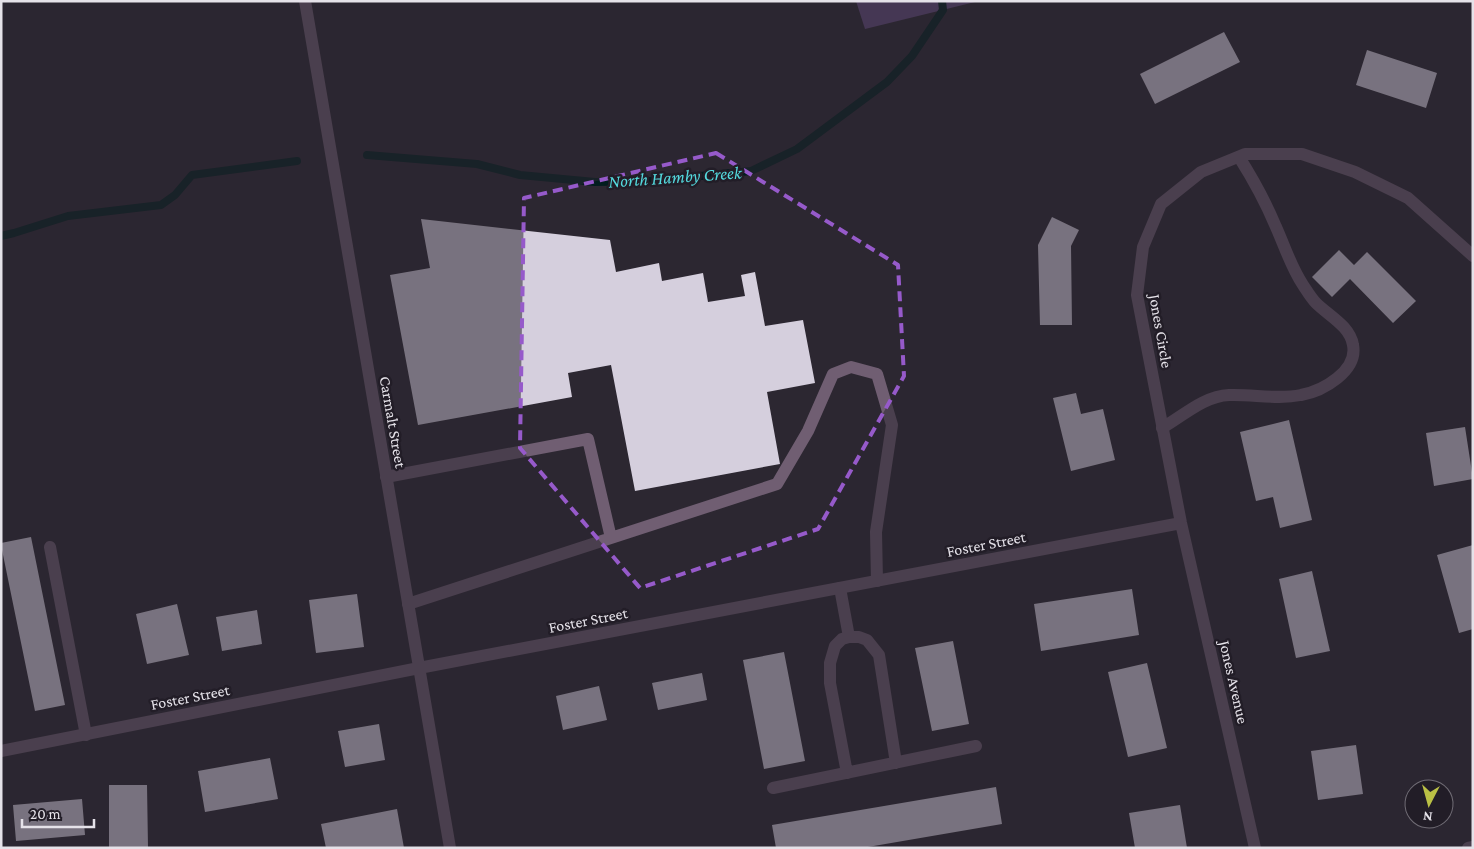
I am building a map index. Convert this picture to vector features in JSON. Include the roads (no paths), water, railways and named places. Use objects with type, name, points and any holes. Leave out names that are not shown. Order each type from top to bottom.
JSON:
[{"type":"street","name":"Carmalt Street","points":[[305,1],[450,848]]},
{"type":"street","name":"Jones Circle","points":[[1181,523],[1137,295],[1142,247],[1161,204],[1201,172],[1246,154],[1302,154],[1355,172],[1408,198],[1473,256]]},
{"type":"street","points":[[1162,428],[1202,403],[1228,395],[1290,396],[1314,392],[1340,375],[1353,360],[1354,346],[1352,338],[1347,330],[1316,303],[1302,284],[1290,262],[1273,220],[1239,157]]},
{"type":"street","points":[[408,604],[777,484],[808,431],[833,374],[850,366],[877,374],[892,425],[876,532],[877,581]]},
{"type":"street","points":[[386,477],[588,439],[611,538]]},
{"type":"street","name":"Foster Street","points":[[1,751],[419,668],[1181,523]]},
{"type":"street","name":"Jones Avenue","points":[[1181,523],[1255,848]]},
{"type":"street","points":[[50,547],[86,735]]},
{"type":"street","points":[[840,588],[849,637]]},
{"type":"street","points":[[847,773],[830,683],[830,662],[835,646],[842,639],[849,637],[859,637],[867,640],[879,655],[896,763]]},
{"type":"street","points":[[773,788],[976,746]]},
{"type":"street","points":[[1468,848],[1473,847]]},
{"type":"waterway","name":"North Hamby Creek","points":[[367,155],[477,164],[520,175],[595,182],[650,181],[751,171],[797,149],[887,82],[912,56],[943,10],[942,1]]},
{"type":"waterway","name":"North Hamby Creek","points":[[1,236],[68,216],[161,205],[175,195],[192,175],[297,161]]}]
